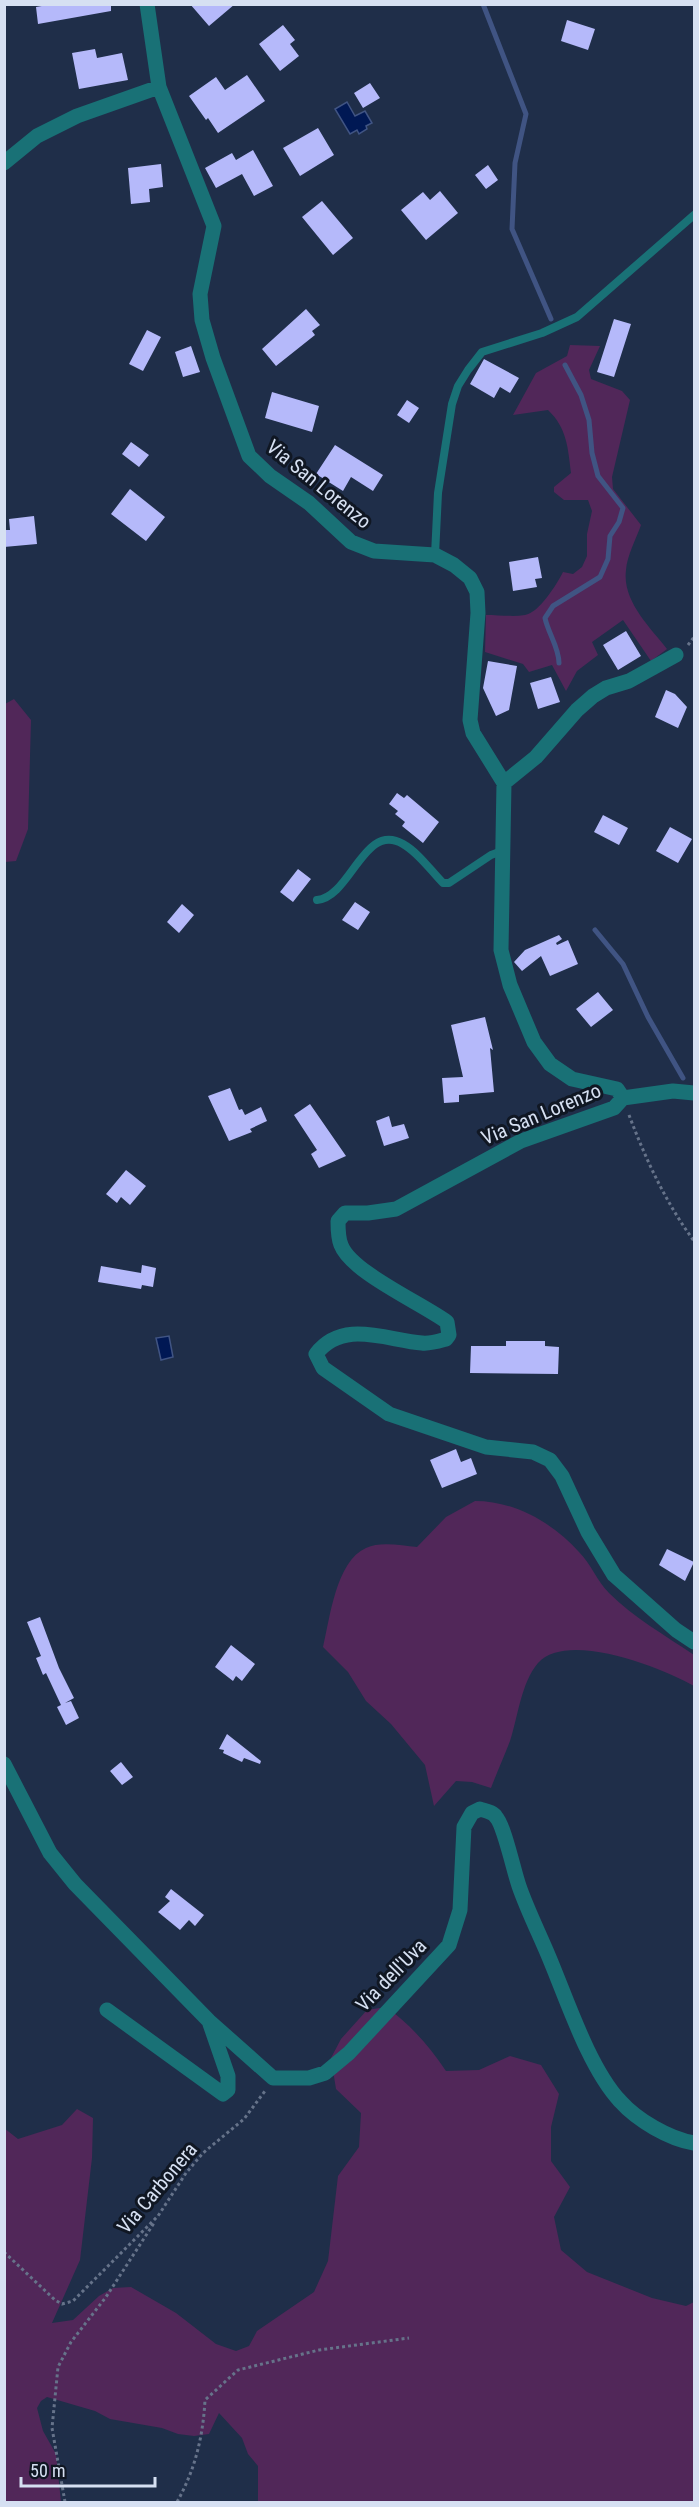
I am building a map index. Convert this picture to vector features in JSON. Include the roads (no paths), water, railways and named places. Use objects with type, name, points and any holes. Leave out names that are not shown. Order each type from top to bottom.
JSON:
[{"type":"street","name":"Via San Lorenzo","points":[[147,4],[159,87],[213,226],[200,294],[202,320],[213,358],[249,456],[270,476],[309,503],[351,542],[374,551],[435,555],[454,565],[470,578],[477,592],[478,613],[470,720],[473,733],[504,783],[501,950],[510,985],[534,1042],[550,1064],[572,1079],[617,1089],[623,1098],[614,1108],[521,1142],[396,1209],[345,1213],[338,1221],[338,1233],[341,1245],[351,1260],[368,1274],[447,1322],[449,1335],[446,1339],[424,1343],[390,1336],[356,1334],[324,1342],[316,1354],[323,1368],[389,1414],[486,1447],[533,1452],[550,1460],[562,1476],[588,1532],[614,1575],[676,1630],[694,1642]]},
{"type":"street","points":[[4,163],[37,136],[77,116],[159,87]]},
{"type":"street","points":[[504,783],[536,756],[577,710],[593,696],[606,688],[629,681],[676,655]]},
{"type":"street","points":[[623,1098],[673,1091],[694,1093]]},
{"type":"street","points":[[4,1764],[50,1853],[75,1884],[209,2021],[228,2076],[228,2090],[223,2094],[201,2081],[107,2010]]},
{"type":"street","name":"Via dell'Uva","points":[[209,2021],[273,2078],[309,2078],[325,2073],[349,2053],[449,1945],[460,1910],[464,1827],[472,1813],[480,1809],[497,1817],[522,1896],[577,2025],[603,2079],[621,2102],[645,2121],[682,2141],[694,2144]]},
{"type":"lane","points":[[435,555],[438,493],[452,404],[458,386],[468,370],[482,352],[542,333],[577,317],[694,214]]},
{"type":"lane","points":[[317,900],[326,899],[336,890],[377,842],[390,839],[402,843],[417,855],[443,884],[449,883],[491,855],[502,851]]},
{"type":"waterway","points":[[483,4],[526,114],[515,163],[512,229],[551,319]]},
{"type":"waterway","points":[[559,663],[545,618],[553,606],[600,577],[608,559],[610,536],[619,522],[623,508],[598,476],[592,453],[589,420],[581,395],[565,365]]},
{"type":"waterway","points":[[595,930],[623,964],[648,1017],[683,1078]]}]
